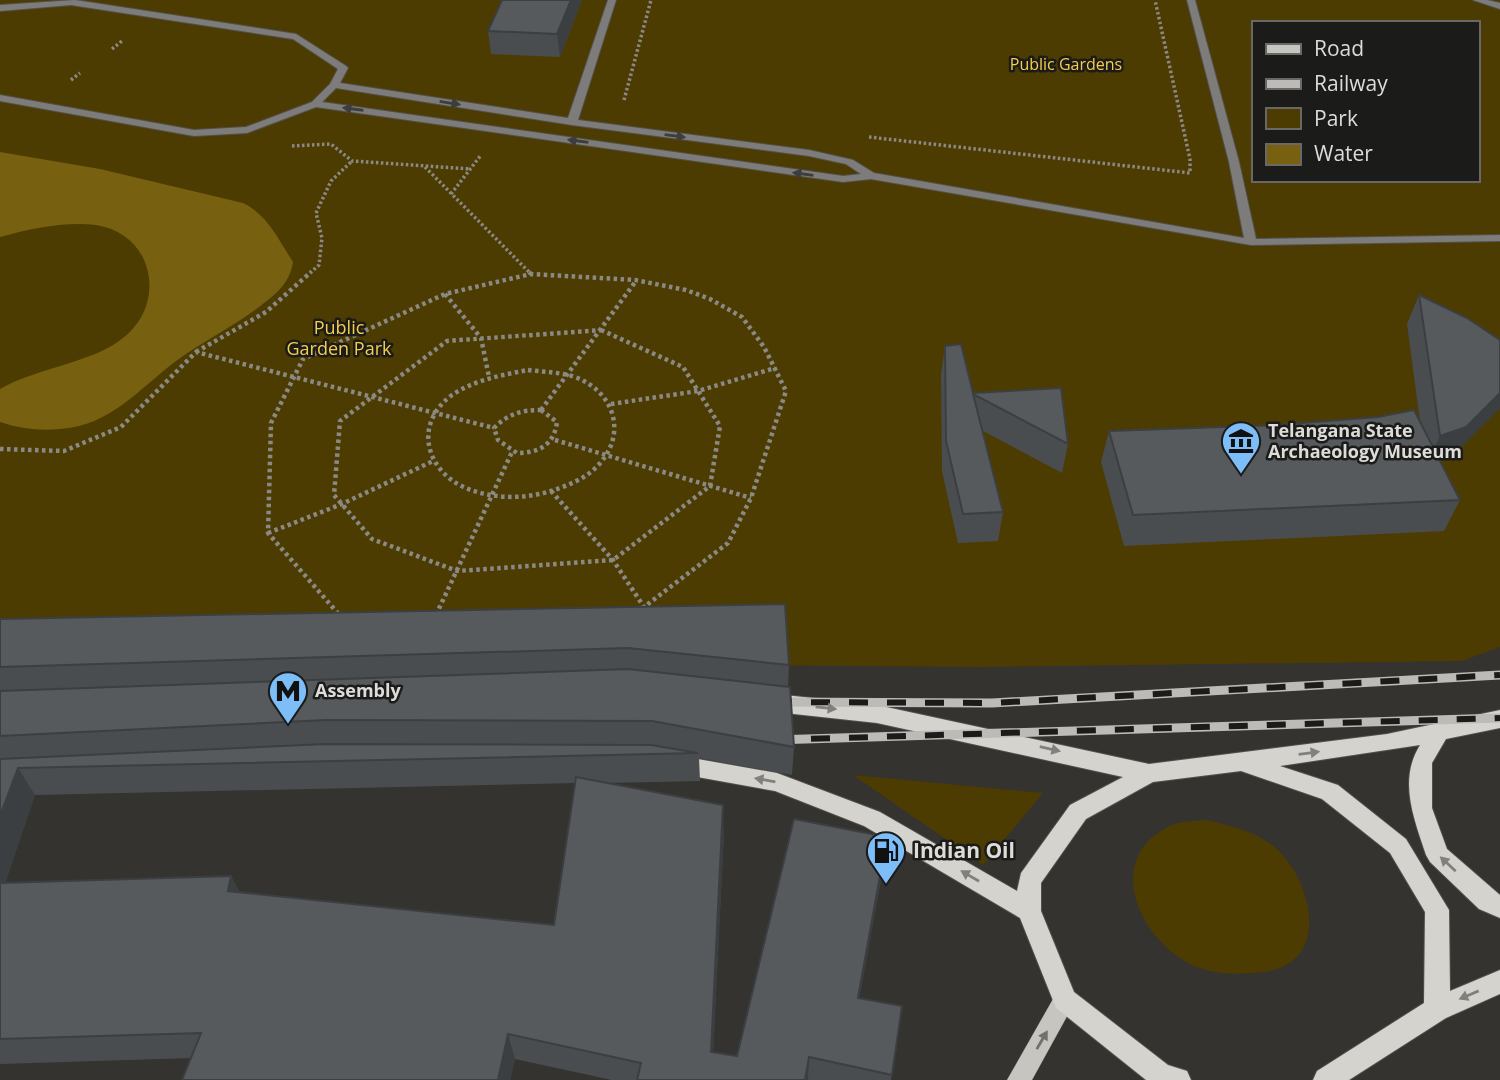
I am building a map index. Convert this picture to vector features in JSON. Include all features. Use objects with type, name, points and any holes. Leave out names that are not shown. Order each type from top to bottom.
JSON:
[{"type":"highway","points":[[740,699],[877,713],[1149,773],[1387,743],[1500,719]]},
{"type":"highway","points":[[1439,732],[1421,762],[1420,808],[1438,855],[1486,901],[1500,907]]},
{"type":"highway","points":[[654,761],[777,782],[872,819],[1029,911]]},
{"type":"highway","points":[[1241,761],[1329,792],[1398,846],[1437,910],[1437,1009]]},
{"type":"highway","points":[[1149,773],[1078,812],[1028,880],[1029,911],[1065,1000],[1162,1076],[1178,1080]]},
{"type":"highway","points":[[1326,1080],[1437,1009],[1500,982]]},
{"type":"main road","points":[[1018,1080],[1065,1000]]},
{"type":"lane","points":[[572,122],[612,0]]},
{"type":"lane","points":[[1191,0],[1234,162],[1251,242]]},
{"type":"lane","points":[[1477,0],[1500,6]]},
{"type":"lane","points":[[0,8],[71,2],[296,37],[343,68],[334,85],[315,104],[247,130],[194,133],[0,98]]},
{"type":"lane","points":[[334,85],[572,122],[809,153],[849,162],[871,176]]},
{"type":"lane","points":[[315,104],[843,179],[871,176],[1251,242],[1500,238]]},
{"type":"path","points":[[621,111],[651,0]]},
{"type":"path","points":[[864,137],[1190,173],[1190,159],[1154,0]]},
{"type":"path","points":[[451,194],[500,130]]},
{"type":"path","points":[[331,144],[352,161],[471,169]]},
{"type":"path","points":[[0,449],[64,451],[121,427],[196,352],[266,312],[319,265],[322,237],[316,213],[331,181],[352,161]]},
{"type":"path","points":[[425,166],[531,274]]},
{"type":"path","points":[[531,274],[636,281],[680,288],[734,311],[763,345],[786,391],[751,498],[728,543],[645,607],[544,642],[342,618],[268,533],[271,423],[303,359],[445,294],[531,274]]},
{"type":"path","points":[[541,410],[636,281]]},
{"type":"path","points":[[445,294],[481,338],[489,377]]},
{"type":"path","points":[[601,330],[683,367],[720,426],[710,486],[613,560],[457,570],[372,539],[334,495],[340,421],[447,341],[601,330]]},
{"type":"path","points":[[196,352],[293,379],[494,428]]},
{"type":"path","points":[[611,404],[698,391],[775,368]]},
{"type":"path","points":[[528,370],[567,374],[589,384],[611,404],[617,429],[608,454],[583,477],[551,491],[514,496],[492,495],[469,489],[433,461],[428,434],[437,413],[464,388],[489,377],[528,370]]},
{"type":"path","points":[[521,410],[541,410],[557,422],[559,432],[555,440],[536,451],[512,452],[495,440],[494,428],[506,415],[521,410]]},
{"type":"path","points":[[555,440],[565,446],[608,454],[751,498]]},
{"type":"path","points":[[430,628],[512,452]]},
{"type":"path","points":[[268,533],[342,504],[433,461]]},
{"type":"path","points":[[551,491],[613,560],[645,607]]},
{"type":"green space","name":"Public Garden Park","points":[[0,0],[1500,0],[1500,647],[1462,661],[979,667],[722,665],[0,682]]},
{"type":"green space","points":[[853,775],[1043,793],[983,865]]},
{"type":"green space","points":[[1206,820],[1245,831],[1271,844],[1291,866],[1301,884],[1307,903],[1307,939],[1299,955],[1284,966],[1244,974],[1199,968],[1171,952],[1143,917],[1135,897],[1133,877],[1138,857],[1149,840],[1170,826]]},
{"type":"water","points":[[0,152],[100,169],[243,203],[259,214],[277,236],[293,262],[289,275],[282,287],[265,303],[173,363],[109,414],[79,426],[59,429],[29,429],[0,422],[0,389],[107,349],[135,327],[145,310],[149,292],[143,257],[132,242],[116,231],[96,225],[72,224],[0,237]]},
{"type":"building","points":[[502,0],[571,0],[557,34],[488,31]]},
{"type":"building","points":[[1419,295],[1467,318],[1500,340],[1500,393],[1466,427],[1440,436]]},
{"type":"building","points":[[961,344],[973,393],[1061,388],[1068,444],[973,394],[1003,512],[963,514],[946,441],[945,346]]},
{"type":"building","points":[[1414,410],[1460,500],[1133,515],[1109,431],[1276,425],[1378,417]]},
{"type":"building","points":[[785,604],[789,665],[628,648],[0,667],[0,619]]},
{"type":"building","points":[[628,669],[790,687],[794,747],[652,721],[326,720],[0,736],[0,691]]},
{"type":"building","points":[[326,744],[651,745],[698,753],[18,768],[0,816],[0,759]]},
{"type":"building","points":[[576,777],[723,805],[711,1052],[737,1056],[794,819],[887,837],[858,998],[902,1006],[892,1075],[809,1057],[805,1080],[637,1080],[641,1063],[508,1034],[498,1080],[182,1080],[201,1033],[0,1039],[0,883],[231,876],[228,891],[554,925]]},
{"type":"railway","points":[[773,702],[992,703],[1500,675]]},
{"type":"railway","points":[[773,740],[1500,718]]},
{"type":"place","name":"Telangana State Archaeology Museum","points":[[1241,475]]},
{"type":"place","name":"Assembly","points":[[288,725]]},
{"type":"place","name":"Indian Oil","points":[[886,885]]},
{"type":"park label","name":"Public Gardens","points":[[1066,64]]}]
